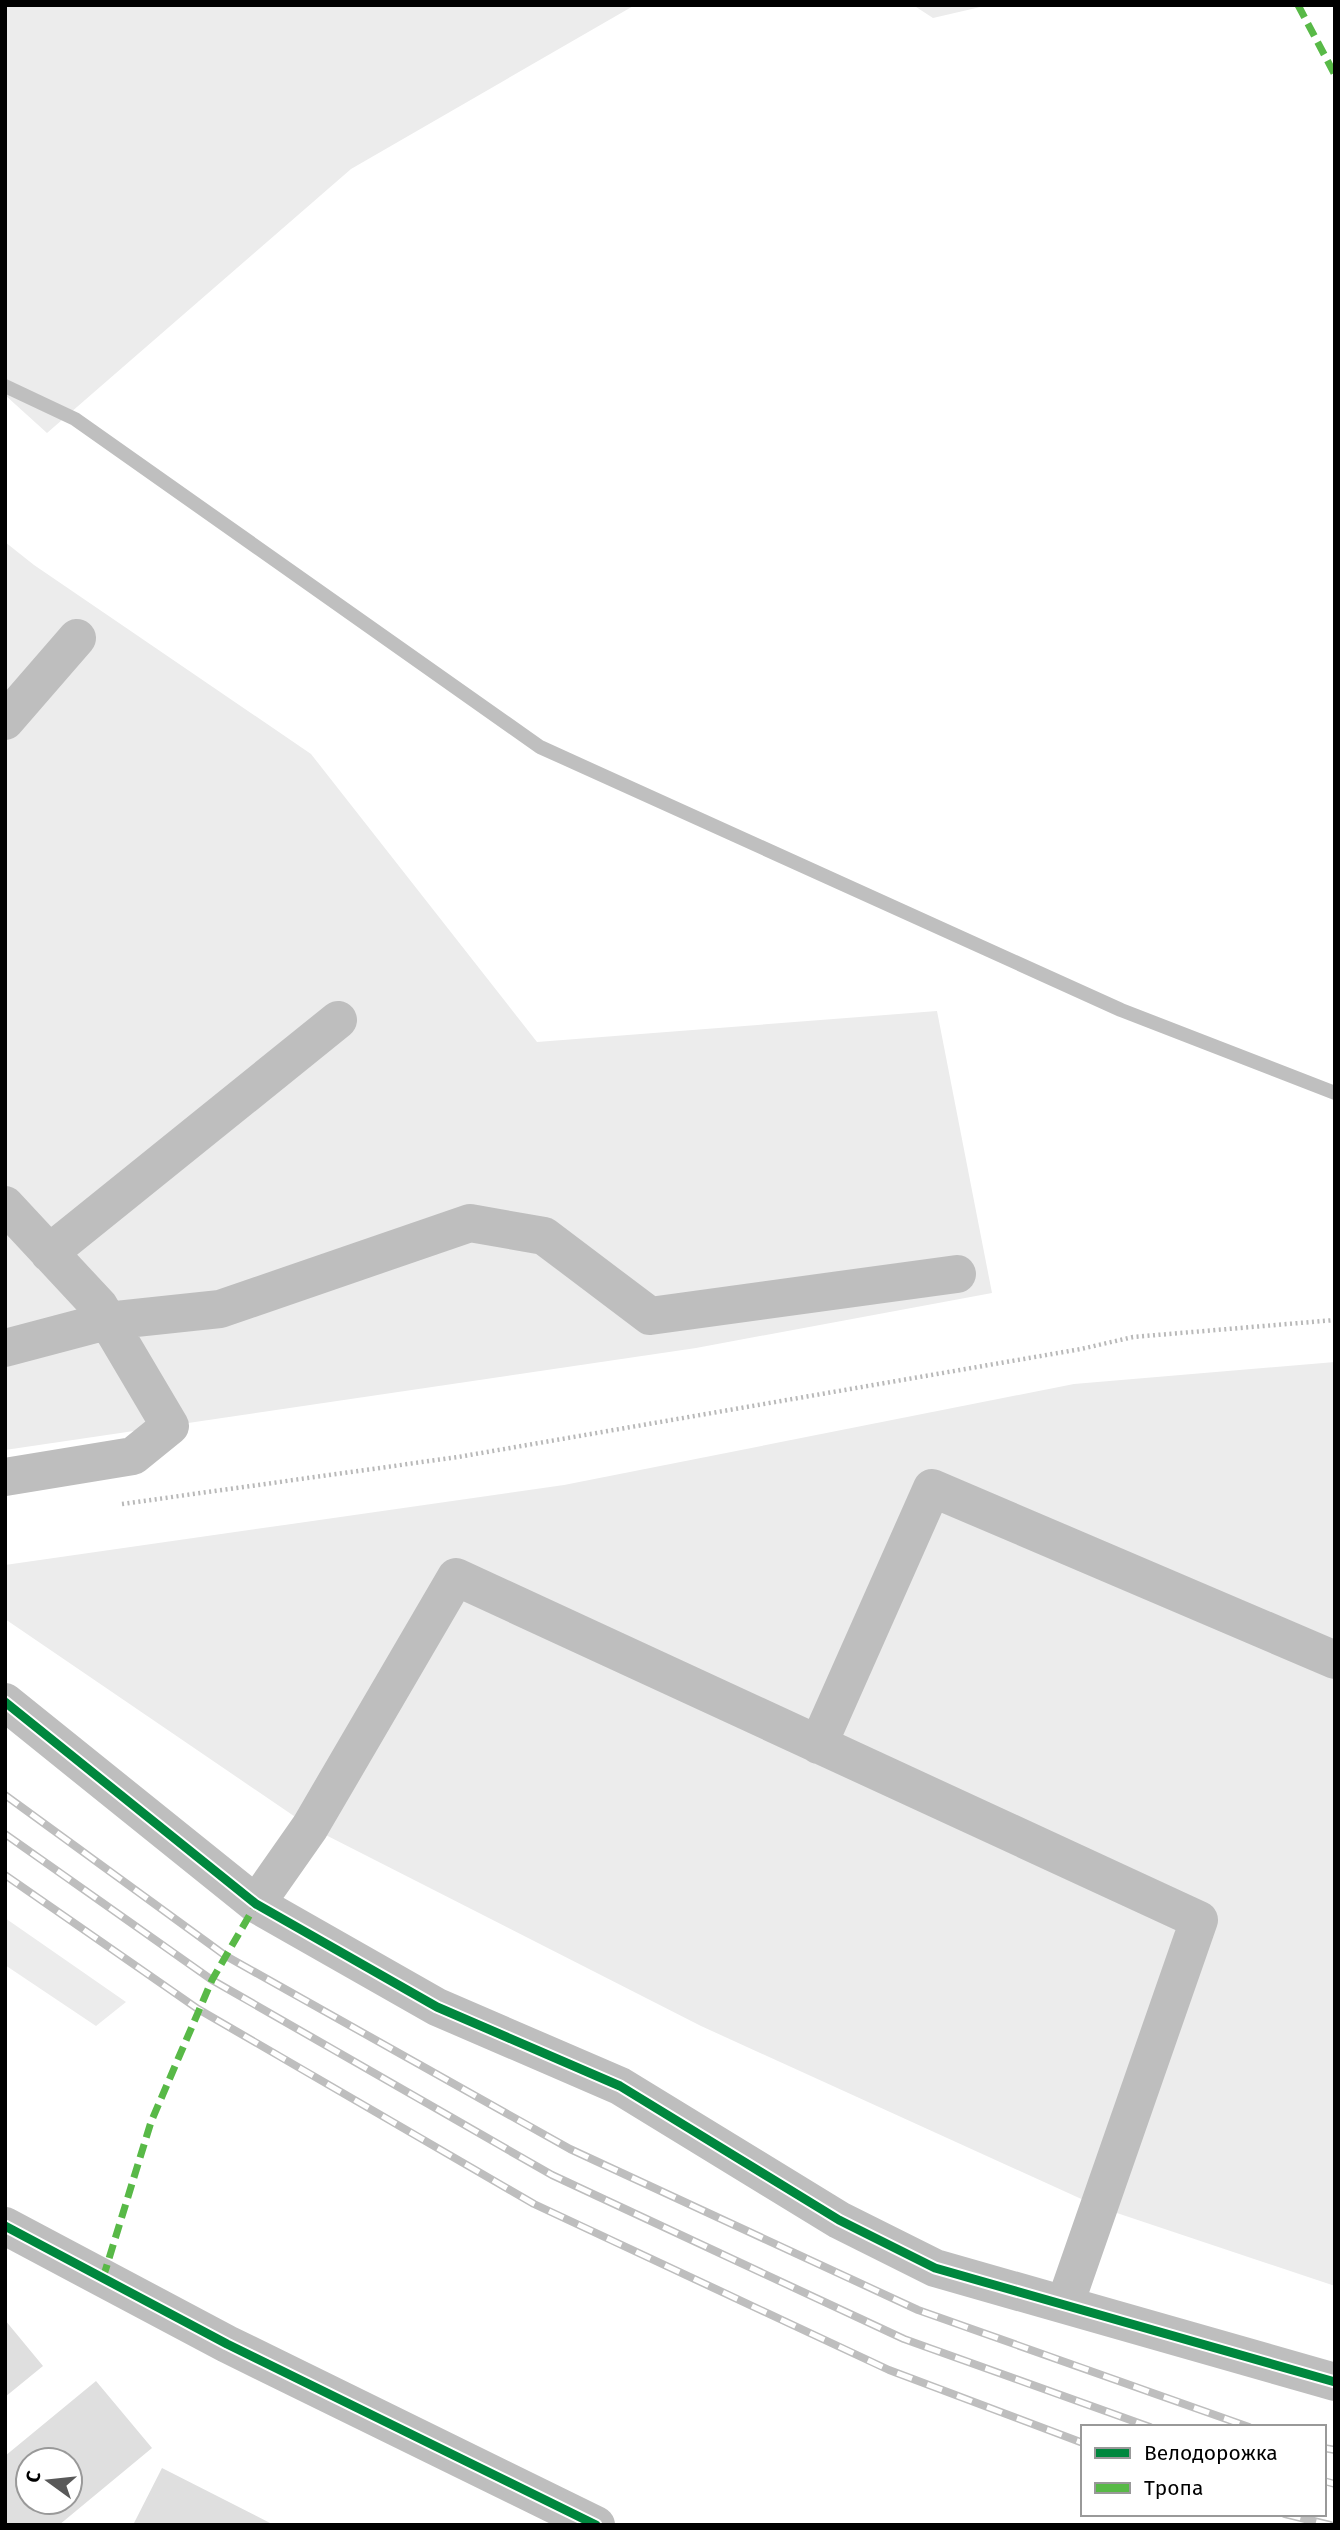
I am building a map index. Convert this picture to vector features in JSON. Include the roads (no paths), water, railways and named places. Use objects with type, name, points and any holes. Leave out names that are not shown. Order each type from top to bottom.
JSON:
[{"type":"street","points":[[5,721],[77,639]]},
{"type":"street","points":[[49,1253],[338,1020]]},
{"type":"street","points":[[5,1205],[99,1306],[170,1426],[133,1455],[5,1476]]},
{"type":"street","points":[[5,1348],[107,1321],[220,1309],[470,1223],[544,1236],[650,1316],[957,1274]]},
{"type":"street","points":[[818,1745],[932,1488],[1335,1660]]},
{"type":"street","points":[[256,1905],[310,1827],[456,1577],[1199,1920],[1065,2304]]},
{"type":"street","points":[[5,1702],[256,1905],[437,2007],[620,2086],[839,2220],[923,2262],[1335,2382]]},
{"type":"street","points":[[5,2226],[227,2344],[596,2525]]},
{"type":"waterway","points":[[5,386],[75,419],[540,747],[1121,1010],[1335,1093]]},
{"type":"railway","points":[[5,1795],[226,1956],[570,2149],[918,2310],[1243,2425]]},
{"type":"railway","points":[[5,1834],[212,1980],[552,2175],[904,2339],[1144,2425]]},
{"type":"railway","points":[[5,1875],[198,2009],[534,2204],[889,2370],[1081,2442]]},
{"type":"railway","points":[[1326,2448],[1335,2450]]},
{"type":"railway","points":[[1326,2482],[1335,2484]]},
{"type":"railway","points":[[1293,2516],[1330,2525]]}]
